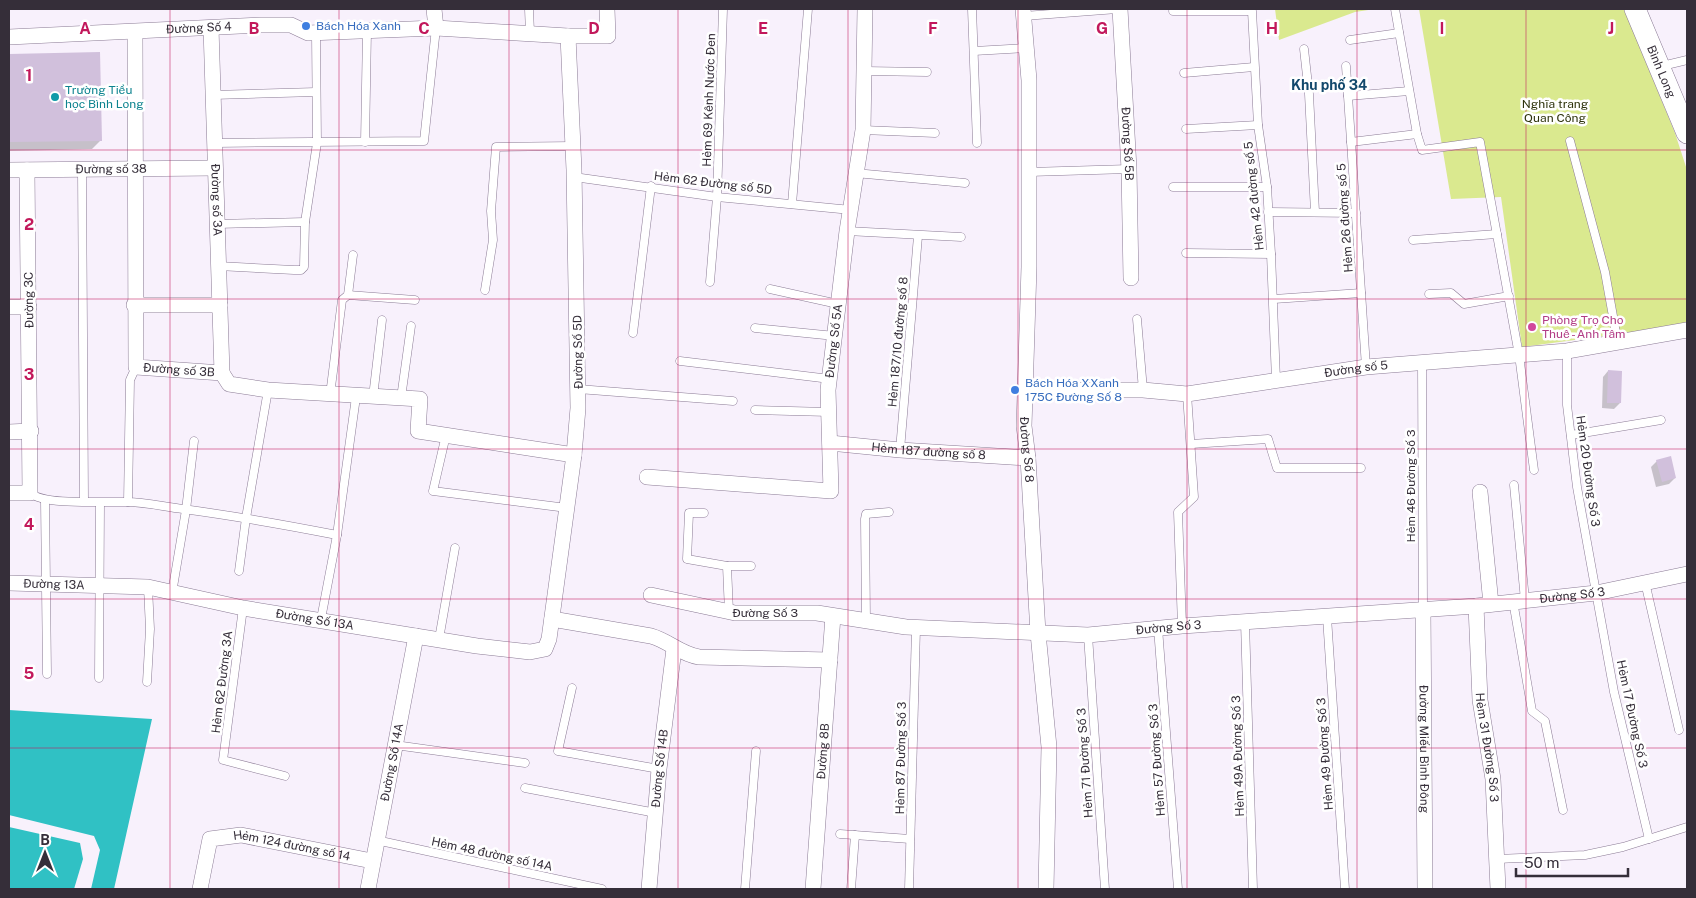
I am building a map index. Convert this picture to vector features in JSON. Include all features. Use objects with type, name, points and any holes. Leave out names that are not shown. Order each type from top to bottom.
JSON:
[{"type":"main road","name":"Bình Long","points":[[1635,9],[1687,130]]},
{"type":"street","points":[[434,9],[436,28]]},
{"type":"street","points":[[568,36],[608,36],[608,9]]},
{"type":"street","name":"Đường Số 5A","points":[[647,477],[831,491],[830,379],[847,231],[863,130],[865,9]]},
{"type":"street","name":"Đường Số 5B","points":[[1118,9],[1129,169],[1131,278]]},
{"type":"street","name":"Đường Số 8","points":[[1024,12],[1029,172],[1029,267],[1023,390],[1038,633],[1049,747],[1046,889]]},
{"type":"street","name":"Đường Số 4","points":[[9,37],[291,25],[308,33],[436,28],[530,32],[568,36]]},
{"type":"street","name":"Đường số 3A","points":[[211,28],[222,373]]},
{"type":"street","name":"Đường số 3B","points":[[135,32],[137,169],[134,305],[136,367],[222,373],[229,384],[268,390],[356,397],[420,399],[418,431],[574,455]]},
{"type":"street","name":"Đường Số 5D","points":[[530,652],[544,649],[550,639],[574,455],[578,389],[574,177],[568,36]]},
{"type":"street","name":"Đường số 38","points":[[9,170],[215,168]]},
{"type":"street","name":"Đường 3C","points":[[27,170],[31,431],[30,493]]},
{"type":"street","points":[[134,305],[220,305]]},
{"type":"street","points":[[9,308],[29,307]]},
{"type":"street","name":"Đường số 5","points":[[1023,390],[1143,390],[1186,394],[1366,367],[1567,351],[1618,344],[1650,335],[1687,330]]},
{"type":"street","points":[[9,432],[31,431]]},
{"type":"street","name":"Hẻm 187 đường số 8","points":[[830,443],[900,450],[1028,458]]},
{"type":"street","points":[[9,492],[30,493]]},
{"type":"street","name":"Hẻm 31 Đường Số 3","points":[[1480,492],[1484,605],[1480,700],[1493,779],[1498,889]]},
{"type":"street","name":"Đường Số 3","points":[[651,595],[729,612],[817,613],[916,628],[1088,635],[1182,626],[1484,605],[1596,593],[1687,574]]},
{"type":"street","name":"Đường 13A","points":[[9,583],[99,586]]},
{"type":"street","name":"Đường Số 13A","points":[[99,586],[148,587],[243,608],[530,652]]},
{"type":"street","name":"Đường Miếu Bình Đông","points":[[1423,609],[1425,889]]},
{"type":"street","name":"Đường 8B","points":[[813,889],[833,616]]},
{"type":"street","points":[[552,619],[651,636],[665,640],[674,649],[686,655],[699,657],[830,660]]},
{"type":"street","name":"Đường Số 14A","points":[[368,889],[416,636]]},
{"type":"street","name":"Đường Số 14B","points":[[649,889],[659,769],[674,649]]},
{"type":"street","name":"Hẻm 124 đường số 14","points":[[200,889],[210,839],[241,835],[372,861]]},
{"type":"lane","points":[[529,9],[530,32]]},
{"type":"lane","name":"Hẻm 69 Kênh Nước Đen","points":[[710,282],[717,196],[723,9]]},
{"type":"lane","points":[[792,204],[808,9]]},
{"type":"lane","points":[[972,9],[977,143]]},
{"type":"lane","points":[[1024,12],[1118,9]]},
{"type":"lane","points":[[1395,9],[1417,134],[1422,150],[1480,142],[1519,355],[1534,470]]},
{"type":"lane","name":"Hẻm 42 đường số 5","points":[[1173,10],[1252,11],[1258,124],[1267,187],[1274,299],[1276,380]]},
{"type":"lane","points":[[214,142],[424,140],[436,28]]},
{"type":"lane","points":[[365,142],[367,30]]},
{"type":"lane","points":[[218,266],[301,270],[304,267],[305,222],[317,142],[316,33]]},
{"type":"lane","points":[[1350,40],[1399,33]]},
{"type":"lane","points":[[974,51],[1026,48]]},
{"type":"lane","points":[[1304,49],[1309,94],[1315,212]]},
{"type":"lane","points":[[1660,67],[1687,60]]},
{"type":"lane","name":"Hẻm 26 đường số 5","points":[[1346,66],[1366,367]]},
{"type":"lane","points":[[1184,73],[1254,67]]},
{"type":"lane","points":[[865,71],[927,72]]},
{"type":"lane","points":[[1348,96],[1409,91]]},
{"type":"lane","points":[[213,95],[316,92]]},
{"type":"lane","points":[[1186,129],[1258,124]]},
{"type":"lane","points":[[863,130],[935,133]]},
{"type":"lane","points":[[1351,142],[1417,134]]},
{"type":"lane","points":[[1570,141],[1605,272],[1618,344]]},
{"type":"lane","points":[[485,290],[493,240],[491,210],[496,147],[573,146]]},
{"type":"lane","points":[[82,169],[84,501]]},
{"type":"lane","points":[[1029,172],[1129,169]]},
{"type":"lane","points":[[855,173],[965,183]]},
{"type":"lane","name":"Hẻm 62 Đường số 5D","points":[[574,177],[717,196],[850,210]]},
{"type":"lane","points":[[633,333],[651,186]]},
{"type":"lane","points":[[1173,187],[1267,187]]},
{"type":"lane","points":[[1268,212],[1356,213]]},
{"type":"lane","points":[[217,224],[305,222]]},
{"type":"lane","points":[[847,231],[961,237]]},
{"type":"lane","points":[[1413,240],[1497,234]]},
{"type":"lane","name":"Hẻm 187/10 đường số 8","points":[[900,450],[918,236]]},
{"type":"lane","points":[[1186,253],[1271,254]]},
{"type":"lane","points":[[330,395],[342,300],[348,295],[353,255]]},
{"type":"lane","points":[[770,289],[838,304]]},
{"type":"lane","points":[[1274,299],[1361,293]]},
{"type":"lane","points":[[1429,294],[1451,293],[1464,304],[1509,296]]},
{"type":"lane","points":[[348,295],[416,300]]},
{"type":"lane","points":[[1137,319],[1143,390]]},
{"type":"lane","points":[[373,397],[382,320]]},
{"type":"lane","points":[[401,398],[411,326]]},
{"type":"lane","points":[[755,328],[835,336]]},
{"type":"lane","name":"Hẻm 20 Đường Số 3","points":[[1567,351],[1568,405],[1577,487],[1596,593]]},
{"type":"lane","points":[[680,361],[830,379]]},
{"type":"lane","name":"Hẻm 46 Đường Số 3","points":[[1422,362],[1423,609]]},
{"type":"lane","points":[[128,502],[130,380],[136,367]]},
{"type":"lane","points":[[578,389],[733,401]]},
{"type":"lane","points":[[240,571],[246,518],[268,390]]},
{"type":"lane","points":[[1182,626],[1178,512],[1194,497],[1186,394]]},
{"type":"lane","points":[[321,619],[337,535],[356,397]]},
{"type":"lane","points":[[755,410],[829,412]]},
{"type":"lane","points":[[1571,435],[1661,420]]},
{"type":"lane","points":[[446,435],[433,491],[567,508]]},
{"type":"lane","points":[[1191,444],[1268,439],[1277,468],[1360,468]]},
{"type":"lane","points":[[172,593],[186,510],[194,441]]},
{"type":"lane","points":[[1514,485],[1519,601],[1532,711],[1545,721],[1563,810]]},
{"type":"lane","points":[[30,493],[36,498],[45,500],[100,503],[128,502],[246,518],[337,535]]},
{"type":"lane","points":[[45,500],[47,674]]},
{"type":"lane","points":[[99,678],[100,503]]},
{"type":"lane","points":[[866,621],[866,514],[889,512]]},
{"type":"lane","points":[[704,513],[689,513],[687,559],[727,566],[751,566]]},
{"type":"lane","points":[[439,639],[454,548]]},
{"type":"lane","points":[[727,566],[729,612]]},
{"type":"lane","points":[[1645,582],[1679,730]]},
{"type":"lane","points":[[147,682],[150,629],[148,587]]},
{"type":"lane","name":"Hẻm 17 Đường Số 3","points":[[1596,593],[1614,692],[1649,839]]},
{"type":"lane","name":"Hẻm 62 Đường 3A","points":[[243,608],[223,760],[286,776]]},
{"type":"lane","name":"Hẻm 49 Đường Số 3","points":[[1327,617],[1345,889]]},
{"type":"lane","name":"Hẻm 49A Đường Số 3","points":[[1245,622],[1253,889]]},
{"type":"lane","name":"Hẻm 87 Đường Số 3","points":[[909,889],[916,628]]},
{"type":"lane","name":"Hẻm 57 Đường Số 3","points":[[1158,628],[1178,889]]},
{"type":"lane","name":"Hẻm 71 Đường Số 3","points":[[1088,635],[1105,889]]},
{"type":"lane","points":[[572,688],[558,751],[659,769]]},
{"type":"lane","points":[[396,745],[525,763]]},
{"type":"lane","points":[[744,889],[756,751]]},
{"type":"lane","points":[[525,788],[656,813]]},
{"type":"lane","points":[[1497,859],[1585,855],[1623,847],[1687,826]]},
{"type":"lane","points":[[840,834],[910,839]]},
{"type":"lane","points":[[851,889],[855,835]]},
{"type":"lane","name":"Hẻm 48 đường số 14A","points":[[376,840],[602,889]]},
{"type":"green space","points":[[1275,9],[1375,9],[1355,12],[1279,40]]},
{"type":"green space","name":"Nghĩa trang Quan Công","points":[[1419,9],[1624,9],[1675,133],[1687,170],[1687,325],[1522,347],[1501,197],[1451,199]]},
{"type":"water","points":[[9,710],[152,719],[114,889],[91,889],[100,850],[94,836],[9,815]]},
{"type":"water","points":[[9,827],[80,843],[83,859],[74,889],[9,889]]},
{"type":"building","name":"Trường Tiểu học Bình Long","points":[[100,52],[102,141],[9,142],[9,54]]},
{"type":"building","points":[[1608,370],[1622,371],[1621,403],[1607,403]]},
{"type":"building","points":[[1671,456],[1676,478],[1662,482],[1656,460]]},
{"type":"place","name":"Bách Hóa Xanh","points":[[306,26]]},
{"type":"place","name":"Trường Tiểu học Bình Long","points":[[55,97]]},
{"type":"place","name":"Phòng Trọ Cho Thuê - Anh Tâm","points":[[1532,327]]},
{"type":"place","name":"Bách Hóa XXanh 175C Đường Số 8","points":[[1015,390]]},
{"type":"district","name":"Khu phố 34","points":[[1329,85]]}]
